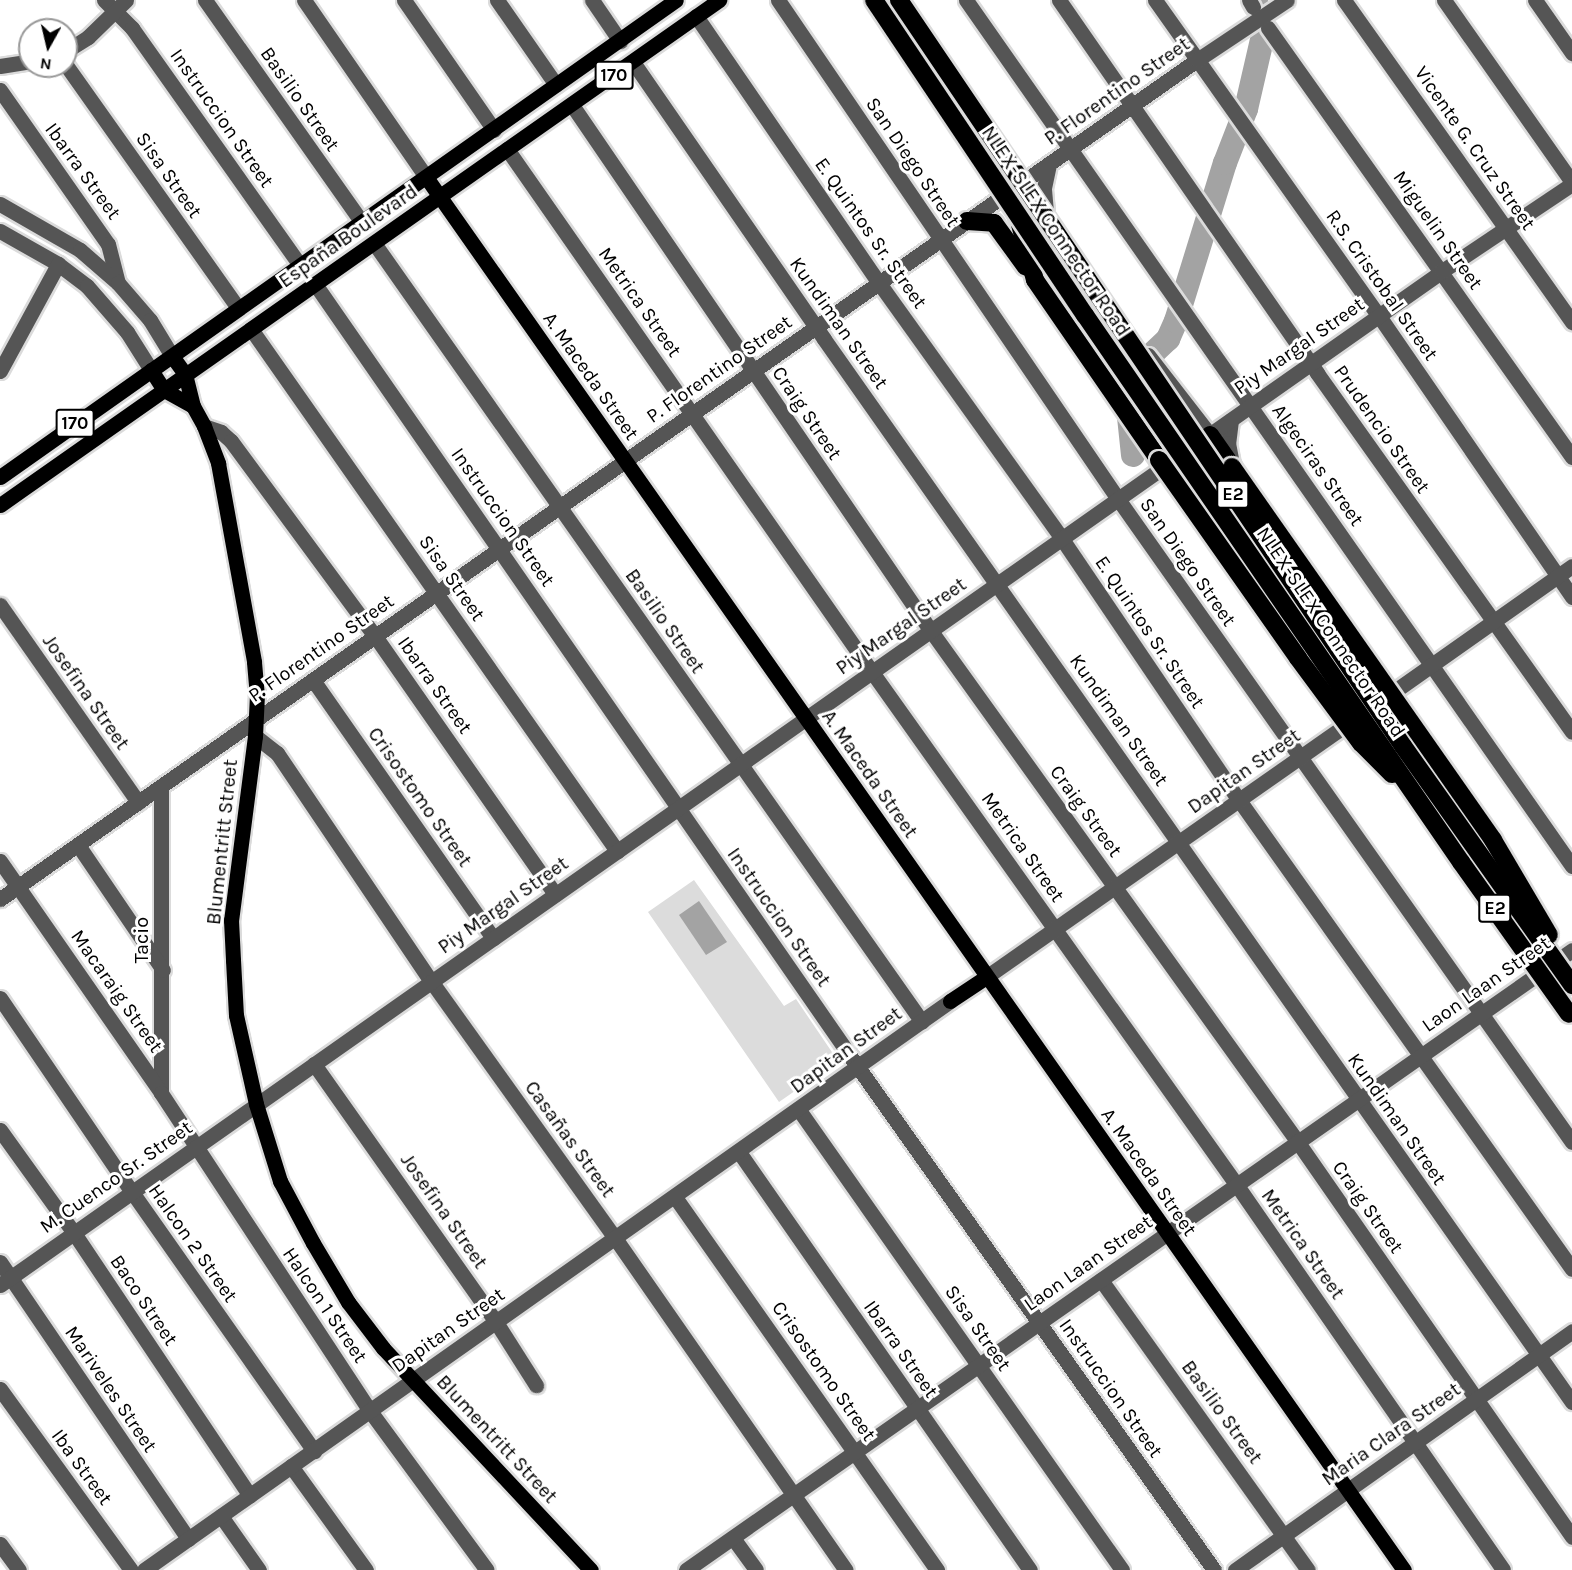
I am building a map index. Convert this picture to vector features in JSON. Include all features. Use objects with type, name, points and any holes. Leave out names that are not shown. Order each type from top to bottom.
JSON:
[{"type":"highway","name":"NLEX-SLEX Connector Road","points":[[874,0],[1085,315],[1572,1019]]},
{"type":"highway","name":"NLEX-SLEX Connector Road","points":[[898,0],[1403,746],[1572,985]]},
{"type":"highway","points":[[1005,194],[1020,221],[1035,280]]},
{"type":"highway","points":[[967,221],[994,223],[1256,600],[1361,743],[1421,802]]},
{"type":"highway","points":[[1210,435],[1493,840],[1527,894],[1572,978]]},
{"type":"main road","name":"España Boulevard","points":[[0,477],[676,0]]},
{"type":"main road","name":"España Boulevard","points":[[0,505],[719,0]]},
{"type":"main road","name":"A. Maceda Street","points":[[426,177],[1404,1570]]},
{"type":"main road","name":"Blumentritt Street","points":[[172,356],[186,374],[193,406],[204,426],[218,463],[250,640],[257,694],[255,736],[231,920],[237,1015],[256,1104],[280,1180],[312,1243],[348,1302],[383,1348],[591,1570]]},
{"type":"main road","points":[[151,370],[164,390],[193,406]]},
{"type":"main road","name":"Dapitan Street","points":[[950,1001],[986,977]]},
{"type":"street","name":"Basilio Street","points":[[205,0],[361,221]]},
{"type":"street","name":"A. Maceda Street","points":[[304,0],[426,177]]},
{"type":"street","points":[[404,0],[494,130]]},
{"type":"street","points":[[497,0],[556,85]]},
{"type":"street","points":[[592,0],[620,41]]},
{"type":"street","name":"San Diego Street","points":[[778,0],[1118,499],[1572,1142]]},
{"type":"street","points":[[868,0],[1005,194]]},
{"type":"street","points":[[898,0],[1138,344],[1210,435]]},
{"type":"street","name":"Algeciras Street","points":[[966,0],[1572,866]]},
{"type":"street","name":"Prudencio Street","points":[[1059,0],[1311,364],[1572,732]]},
{"type":"street","name":"R.S. Cristobal Street","points":[[1155,0],[1246,133],[1379,316],[1572,597]]},
{"type":"street","name":"P. Florentino Street","points":[[0,899],[1005,194],[1287,0]]},
{"type":"street","name":"Vicente G. Cruz Street","points":[[1344,0],[1572,322]]},
{"type":"street","points":[[1444,0],[1572,183]]},
{"type":"street","points":[[1535,0],[1572,53]]},
{"type":"street","points":[[78,43],[88,37],[115,4]]},
{"type":"street","name":"Instruccion Street","points":[[115,4],[300,265]]},
{"type":"street","name":"E. Quintos Sr. Street","points":[[696,16],[879,284],[1062,539],[1239,800],[1419,1057],[1572,1269]]},
{"type":"street","name":"Miguelin Street","points":[[1268,28],[1572,457]]},
{"type":"street","name":"Kundiman Street","points":[[633,62],[816,327],[1572,1402]]},
{"type":"street","points":[[0,66],[18,63]]},
{"type":"street","name":"Sisa Street","points":[[75,78],[238,308]]},
{"type":"street","name":"Ibarra Street","points":[[0,90],[108,244],[118,283]]},
{"type":"street","name":"Craig Street","points":[[572,105],[931,631],[1297,1141],[1572,1537]]},
{"type":"street","name":"Metrica Street","points":[[507,149],[872,672],[1236,1184],[1503,1570]]},
{"type":"street","points":[[1046,212],[1044,188],[1049,164]]},
{"type":"street","name":"Piy Margal Street","points":[[256,1104],[1442,271],[1508,229],[1572,183]]},
{"type":"street","name":"Blumentritt Street","points":[[0,204],[80,250],[118,283],[150,320],[172,356]]},
{"type":"street","points":[[0,231],[58,264],[99,297],[127,332],[151,370]]},
{"type":"street","name":"Basilio Street","points":[[375,243],[739,765],[922,1022]]},
{"type":"street","points":[[0,371],[58,264]]},
{"type":"street","name":"Instruccion Street","points":[[315,284],[858,1068],[1214,1570]]},
{"type":"street","name":"Sisa Street","points":[[251,329],[617,851]]},
{"type":"street","points":[[1231,420],[1228,443],[1232,467]]},
{"type":"street","name":"Ibarra Street","points":[[204,426],[221,432],[231,441],[375,636],[555,894]]},
{"type":"street","name":"Dapitan Street","points":[[986,977],[1572,566]]},
{"type":"street","name":"Josefina Street","points":[[0,605],[138,802]]},
{"type":"street","name":"Crisostomo Street","points":[[313,680],[493,938]]},
{"type":"street","name":"Casañas Street","points":[[255,736],[266,742],[277,753],[431,981],[615,1238],[846,1570]]},
{"type":"street","name":"Tacio","points":[[161,786],[163,970],[161,1093]]},
{"type":"street","points":[[78,844],[163,970]]},
{"type":"street","name":"Macaraig Street","points":[[0,861],[161,1093],[195,1147]]},
{"type":"street","name":"Laon Laan Street","points":[[686,1570],[1572,950]]},
{"type":"street","name":"Halcon 2 Street","points":[[0,998],[132,1192],[314,1450]]},
{"type":"street","name":"Dapitan Street","points":[[144,1570],[799,1110],[950,1001]]},
{"type":"street","name":"Josefina Street","points":[[314,1064],[496,1322],[536,1385]]},
{"type":"street","name":"M. Cuenco Sr. Street","points":[[5,1281],[256,1104]]},
{"type":"street","name":"Sisa Street","points":[[799,1110],[1122,1570]]},
{"type":"street","name":"Baco Street","points":[[0,1130],[74,1233],[250,1496]]},
{"type":"street","name":"Halcon 1 Street","points":[[195,1147],[370,1411],[487,1570]]},
{"type":"street","name":"Ibarra Street","points":[[739,1152],[1030,1570]]},
{"type":"street","name":"Crisostomo Street","points":[[675,1197],[937,1570]]},
{"type":"street","name":"Mariveles Street","points":[[0,1262],[5,1281],[188,1539]]},
{"type":"street","name":"Basilio Street","points":[[1101,1280],[1308,1570]]},
{"type":"street","name":"Maria Clara Street","points":[[1234,1570],[1572,1331]]},
{"type":"street","name":"Iba Street","points":[[0,1389],[130,1570]]},
{"type":"street","points":[[291,1466],[366,1570]]},
{"type":"street","points":[[221,1516],[259,1570]]},
{"type":"street","points":[[733,1538],[756,1570]]},
{"type":"street","points":[[0,1544],[18,1570]]},
{"type":"shaded area","points":[[694,880],[784,1006],[796,999],[838,1061],[779,1102],[648,912]]},
{"type":"shaded area","points":[[699,901],[727,942],[706,955],[679,915]]},
{"type":"waterway","points":[[1133,455],[1126,388],[1132,373],[1168,339],[1176,321],[1225,163],[1246,109],[1264,31],[1256,2]]}]
